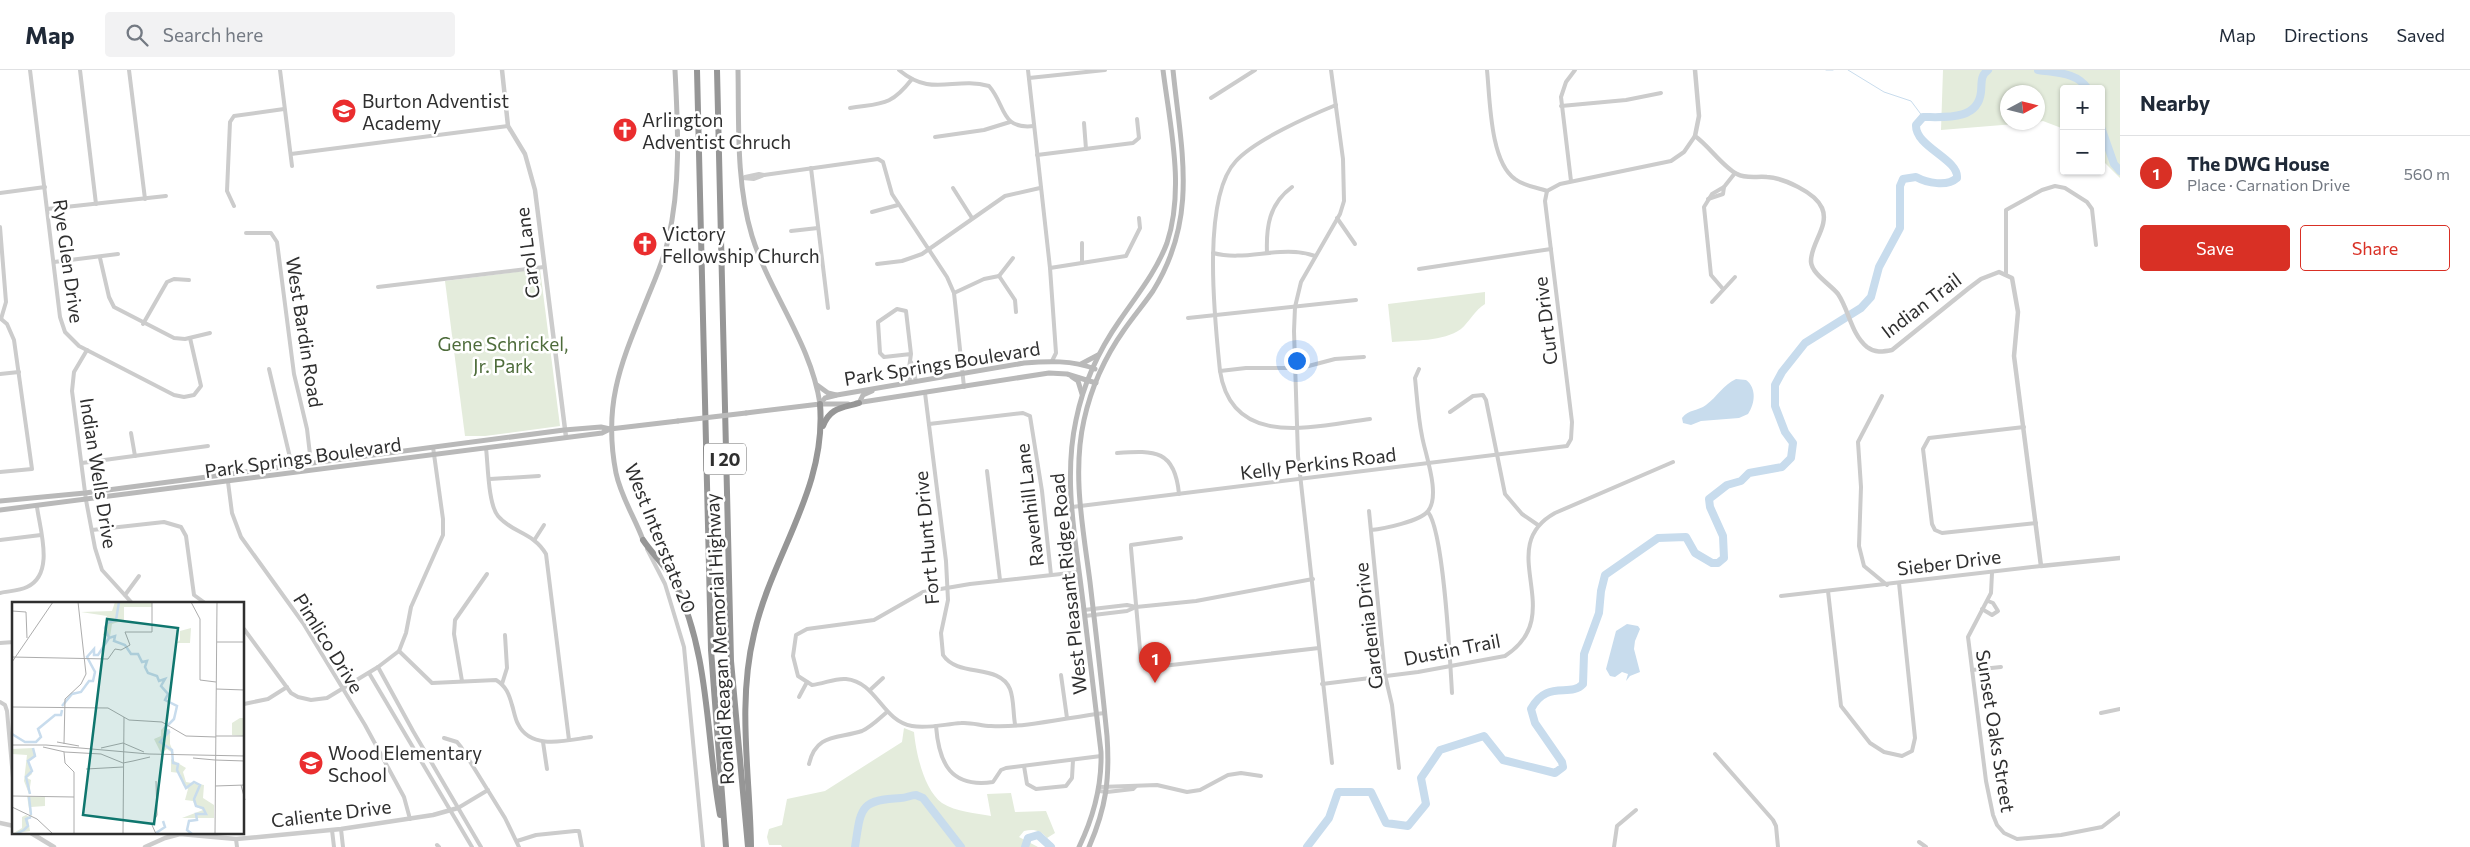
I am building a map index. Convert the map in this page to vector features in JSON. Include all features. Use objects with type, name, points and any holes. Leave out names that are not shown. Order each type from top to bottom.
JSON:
[{"type":"highway","name":"Ronald Reagan Memorial Highway","points":[[697,70],[711,650],[726,847]]},
{"type":"highway","name":"Ronald Reagan Memorial Highway","points":[[717,70],[732,661],[750,847]]},
{"type":"highway","points":[[750,847],[745,747],[748,684],[753,636],[768,586],[813,480],[822,432],[830,413],[835,409],[859,403]]},
{"type":"highway","points":[[820,404],[822,432]]},
{"type":"highway","points":[[643,540],[669,573],[686,611],[700,670],[716,795],[726,847]]},
{"type":"highway","points":[[660,576],[669,573]]},
{"type":"main road","name":"West Interstate 20","points":[[643,540],[616,476],[610,429],[612,402],[618,374],[668,240],[677,181],[675,70]]},
{"type":"main road","points":[[738,70],[745,208],[752,236],[776,292],[806,353],[817,384],[820,404]]},
{"type":"main road","name":"West Pleasant Ridge Road","points":[[1079,847],[1100,789],[1101,756],[1072,507],[1072,446],[1082,397],[1100,353],[1119,321],[1146,285],[1167,243],[1176,199],[1163,70]]},
{"type":"main road","name":"West Pleasant Ridge Road","points":[[1088,847],[1107,790],[1108,753],[1105,713],[1080,506],[1080,446],[1084,420],[1100,371],[1123,332],[1153,291],[1172,254],[1183,214],[1184,187],[1173,70]]},
{"type":"main road","points":[[1080,364],[1100,353]]},
{"type":"main road","name":"Park Springs Boulevard","points":[[820,404],[826,398],[837,395],[962,373],[1052,360],[1080,364],[1100,371]]},
{"type":"main road","name":"Park Springs Boulevard","points":[[0,510],[265,478],[602,433],[610,429],[820,404],[826,406],[859,403],[1030,375],[1065,374],[1096,382]]},
{"type":"main road","points":[[1065,374],[1078,381],[1082,397]]},
{"type":"main road","points":[[817,384],[828,393],[837,395]]},
{"type":"main road","points":[[859,403],[864,395],[885,387]]},
{"type":"main road","name":"Park Springs Boulevard","points":[[0,502],[85,493],[564,430],[601,426],[610,429]]},
{"type":"main road","points":[[337,460],[338,468]]},
{"type":"main road","points":[[264,470],[265,478]]},
{"type":"street","name":"Rye Glen Drive","points":[[30,70],[62,327],[69,338],[87,350],[174,395],[190,396],[199,390],[201,386],[190,338]]},
{"type":"street","points":[[80,70],[96,204]]},
{"type":"street","points":[[129,70],[145,199]]},
{"type":"street","points":[[280,70],[292,166]]},
{"type":"street","name":"Carol Lane","points":[[502,70],[508,126],[525,154],[535,190],[566,437]]},
{"type":"street","points":[[899,70],[912,79],[932,86],[978,83],[989,86],[1010,122],[1020,126],[1034,126]]},
{"type":"street","points":[[1028,70],[1054,315],[1056,353],[1052,360]]},
{"type":"street","points":[[1029,78],[1105,70]]},
{"type":"street","points":[[1211,98],[1255,70]]},
{"type":"street","points":[[1332,70],[1345,188],[1342,207],[1301,282],[1295,307],[1296,428],[1313,579],[1322,684],[1332,763]]},
{"type":"street","points":[[1487,70],[1497,149],[1503,166],[1517,181],[1547,191],[1554,186],[1671,160],[1684,152],[1695,136],[1699,116],[1695,70]]},
{"type":"street","points":[[1571,182],[1561,106],[1563,89],[1574,70]]},
{"type":"street","points":[[850,108],[890,101],[899,95],[912,79]]},
{"type":"street","points":[[1561,106],[1626,100],[1661,93]]},
{"type":"street","points":[[1336,105],[1294,124],[1236,161],[1222,187],[1212,273],[1220,371],[1223,386],[1229,400],[1242,414],[1262,425],[1296,428],[1370,419]]},
{"type":"street","points":[[234,206],[227,191],[228,138],[232,118],[284,109]]},
{"type":"street","points":[[1037,155],[1136,141],[1139,135],[1137,119]]},
{"type":"street","points":[[935,137],[984,130],[1010,122]]},
{"type":"street","points":[[1084,123],[1086,149]]},
{"type":"street","points":[[290,154],[508,126]]},
{"type":"street","points":[[1695,136],[1735,173],[1724,187],[1723,194],[1708,200],[1704,210],[1711,275],[1723,289]]},
{"type":"street","points":[[742,178],[880,160],[883,162],[888,184],[898,205],[946,277],[954,293],[964,387]]},
{"type":"street","points":[[811,168],[828,308]]},
{"type":"street","name":"Indian Trail","points":[[1735,173],[1743,177],[1776,179],[1795,187],[1818,202],[1822,208],[1824,218],[1812,257],[1812,266],[1837,292],[1860,339],[1866,347],[1878,352],[1898,347],[1981,279],[1994,273],[2006,274]]},
{"type":"street","points":[[2041,566],[2014,356],[2017,300],[2014,282],[2006,274],[2006,210],[2042,190],[2055,186],[2065,188],[2087,202],[2092,209],[2096,245]]},
{"type":"street","points":[[0,193],[44,187]]},
{"type":"street","points":[[1267,253],[1266,234],[1269,215],[1281,196],[1292,187]]},
{"type":"street","points":[[953,188],[972,218]]},
{"type":"street","points":[[877,264],[911,259],[927,251],[1010,193],[1040,188]]},
{"type":"street","name":"Curt Drive","points":[[1547,191],[1545,201],[1572,422],[1571,440],[1567,446]]},
{"type":"street","points":[[47,210],[166,196]]},
{"type":"street","points":[[872,212],[898,205]]},
{"type":"street","points":[[1050,268],[1082,262],[1118,259],[1126,256],[1140,228],[1139,218]]},
{"type":"street","points":[[1337,218],[1355,244]]},
{"type":"street","points":[[0,227],[6,302],[1,318],[7,324],[12,335],[32,469],[0,472]]},
{"type":"street","points":[[791,231],[818,228]]},
{"type":"street","name":"West Bardin Road","points":[[246,234],[265,232],[275,237],[294,374],[307,429],[311,463]]},
{"type":"street","points":[[1082,243],[1082,262]]},
{"type":"street","points":[[1419,269],[1551,249]]},
{"type":"street","points":[[1213,253],[1232,256],[1298,251],[1314,256]]},
{"type":"street","points":[[54,262],[100,258],[118,254]]},
{"type":"street","points":[[100,258],[110,302],[114,307],[143,324],[174,338],[190,338],[210,333]]},
{"type":"street","points":[[954,293],[984,279],[999,276],[1013,258]]},
{"type":"street","points":[[378,287],[544,267]]},
{"type":"street","points":[[999,276],[1015,300],[1016,312]]},
{"type":"street","points":[[1712,302],[1735,277]]},
{"type":"street","points":[[143,324],[167,282],[174,279],[189,280]]},
{"type":"street","points":[[1188,318],[1356,300]]},
{"type":"street","points":[[911,354],[884,357],[880,353],[877,325],[879,320],[897,309],[906,311],[911,354],[913,381]]},
{"type":"street","name":"Indian Wells Drive","points":[[87,350],[72,378],[86,500],[97,558],[102,570],[131,602]]},
{"type":"street","points":[[1220,371],[1246,368],[1295,368],[1335,359],[1364,357]]},
{"type":"street","points":[[269,369],[292,466]]},
{"type":"street","points":[[1371,530],[1395,526],[1428,512],[1433,498],[1429,463],[1422,437],[1415,378],[1419,369]]},
{"type":"street","points":[[0,374],[18,372]]},
{"type":"street","name":"Fort Hunt Drive","points":[[926,393],[946,561],[948,600],[941,633],[942,655],[954,666],[1003,680],[1011,692],[1015,724]]},
{"type":"street","points":[[1450,412],[1473,396],[1483,396],[1488,405],[1503,486],[1508,500],[1529,520],[1538,525],[1555,513],[1673,462]]},
{"type":"street","points":[[1882,396],[1858,442],[1861,487],[1859,546],[1864,566],[1886,585]]},
{"type":"street","name":"Ravenhill Lane","points":[[929,424],[1023,413],[1030,416],[1042,491],[1050,575]]},
{"type":"street","points":[[2024,427],[1929,438],[1923,449],[1928,496],[1932,524],[1935,530],[1942,533],[2036,523]]},
{"type":"street","points":[[131,433],[135,456]]},
{"type":"street","points":[[82,463],[208,446]]},
{"type":"street","name":"Kelly Perkins Road","points":[[1072,507],[1567,446]]},
{"type":"street","points":[[245,630],[287,687],[298,697],[311,700],[327,698],[378,667],[399,651],[406,633],[412,607],[443,535],[443,519],[433,447]]},
{"type":"street","points":[[486,448],[492,505],[497,516],[535,539],[543,549],[548,562],[569,740]]},
{"type":"street","points":[[1116,453],[1151,452],[1166,458],[1176,472],[1179,494]]},
{"type":"street","points":[[987,471],[1000,580]]},
{"type":"street","points":[[490,479],[539,476]]},
{"type":"street","name":"Pimlico Drive","points":[[228,482],[232,513],[241,537],[303,623],[365,725],[404,796],[410,819]]},
{"type":"street","points":[[0,593],[25,588],[35,582],[43,566],[37,507]]},
{"type":"street","name":"Gardenia Drive","points":[[1369,511],[1385,675],[1392,705],[1399,768]]},
{"type":"street","points":[[1428,512],[1436,527],[1452,692]]},
{"type":"street","points":[[92,530],[164,522],[181,527],[186,536],[194,595],[204,602]]},
{"type":"street","points":[[535,539],[544,525]]},
{"type":"street","name":"Dustin Trail","points":[[1322,684],[1450,666],[1505,656],[1514,650],[1526,637],[1532,624],[1534,613],[1528,547],[1532,534],[1538,525]]},
{"type":"street","points":[[0,540],[41,535]]},
{"type":"street","points":[[1181,538],[1139,543],[1131,545],[1130,548],[1141,661],[1144,668],[1319,648]]},
{"type":"street","name":"West Interstate 20","points":[[643,540],[674,609],[684,647],[703,847]]},
{"type":"street","name":"Sieber Drive","points":[[1781,596],[2120,558]]},
{"type":"street","points":[[1079,572],[1000,580],[917,594],[890,613],[874,620],[808,629],[799,633],[795,639],[793,656],[798,676],[812,685],[836,679],[847,679],[870,690],[888,712],[910,726],[962,723],[992,726],[1105,713]]},
{"type":"street","name":"Sunset Oaks Street","points":[[1992,573],[1992,590],[1988,601],[1968,638],[1993,815],[2004,833],[2017,839],[2093,830],[2107,824],[2120,813]]},
{"type":"street","points":[[462,681],[454,634],[455,620],[488,574]]},
{"type":"street","points":[[125,595],[139,576]]},
{"type":"street","points":[[1084,613],[1127,611],[1136,607],[1196,601],[1313,579]]},
{"type":"street","points":[[1828,591],[1841,706],[1870,743],[1890,755],[1902,756],[1912,751],[1915,738],[1899,583]]},
{"type":"street","points":[[1982,609],[1992,615],[1998,612],[1994,603],[1988,601]]},
{"type":"street","points":[[502,684],[507,668],[505,635]]},
{"type":"street","points":[[399,651],[432,683],[491,679],[502,684],[510,696],[518,724],[526,734],[543,742],[591,737]]},
{"type":"street","points":[[378,667],[481,847]]},
{"type":"street","points":[[1972,670],[2001,667]]},
{"type":"street","points":[[369,672],[472,847]]},
{"type":"street","points":[[1061,676],[1066,718]]},
{"type":"street","points":[[870,690],[883,678]]},
{"type":"street","points":[[800,696],[807,682]]},
{"type":"street","points":[[245,704],[268,699],[287,687]]},
{"type":"street","points":[[0,702],[5,705],[7,711],[12,778]]},
{"type":"street","points":[[2101,713],[2120,710]]},
{"type":"street","points":[[809,764],[822,741],[866,729],[888,712]]},
{"type":"street","points":[[936,726],[940,751],[948,770],[957,777],[972,784],[993,782],[1001,770],[1101,756]]},
{"type":"street","points":[[444,738],[457,742],[488,790],[519,847]]},
{"type":"street","points":[[543,742],[547,769]]},
{"type":"street","points":[[1715,754],[1773,820],[1776,826],[1778,847]]},
{"type":"street","points":[[1024,766],[1027,784],[1036,789],[1066,786],[1072,778],[1073,760]]},
{"type":"street","points":[[1100,789],[1133,789],[1136,786],[1157,785],[1187,792],[1200,790],[1229,775],[1241,773],[1261,776]]},
{"type":"street","name":"Caliente Drive","points":[[145,847],[164,835],[180,834],[236,839],[341,829],[410,819],[452,811],[488,790]]},
{"type":"street","points":[[1614,847],[1617,826],[1636,810]]},
{"type":"street","points":[[341,829],[343,847]]},
{"type":"street","points":[[332,830],[334,847]]},
{"type":"street","points":[[517,841],[536,835],[579,831],[582,847]]},
{"type":"street","points":[[34,834],[54,847]]},
{"type":"street","points":[[236,839],[237,847]]},
{"type":"street","points":[[1919,842],[1926,847]]},
{"type":"green space","points":[[1943,70],[2120,70],[2120,178],[2105,163],[2105,85],[2060,85],[2060,127],[2045,122],[2045,85],[2000,85],[2000,125],[1941,130]]},
{"type":"green space","name":"Gene Schrickel, Jr. Park","points":[[540,269],[560,426],[485,436],[465,436],[445,281]]},
{"type":"green space","points":[[1485,292],[1485,304],[1478,309],[1461,329],[1454,333],[1428,340],[1392,342],[1388,304]]},
{"type":"green space","points":[[904,728],[914,732],[922,770],[930,789],[942,803],[960,810],[991,816],[987,794],[1011,793],[1015,812],[1046,811],[1055,833],[1047,838],[1042,833],[1028,830],[1024,831],[1019,837],[1038,847],[782,847],[781,845],[769,845],[767,837],[769,829],[782,825],[787,799],[825,791],[902,742]]},
{"type":"water","points":[[1736,379],[1746,380],[1752,387],[1754,396],[1748,414],[1739,418],[1701,421],[1691,425],[1683,423],[1682,418],[1685,415],[1706,405],[1727,384]]},
{"type":"water","points":[[1627,624],[1638,626],[1640,629],[1634,649],[1640,672],[1630,676],[1626,681],[1628,674],[1622,672],[1615,677],[1610,676],[1606,669],[1616,631]]},
{"type":"waterway","points":[[1826,70],[1833,70]]},
{"type":"waterway","points":[[1848,70],[1884,92],[1911,101],[1923,117]]},
{"type":"waterway","points":[[1307,847],[1329,818],[1338,792],[1371,792],[1386,823],[1408,826],[1426,804],[1421,778],[1440,750],[1484,736],[1503,760],[1555,773],[1563,767],[1562,762],[1535,723],[1531,709],[1544,694],[1558,690],[1572,690],[1583,684],[1584,654],[1599,613],[1605,575],[1658,538],[1686,537],[1695,553],[1712,563],[1718,563],[1724,558],[1723,536],[1710,507],[1709,499],[1727,485],[1741,481],[1749,473],[1782,467],[1791,458],[1793,443],[1785,432],[1775,406],[1775,385],[1782,372],[1805,343],[1861,308],[1871,297],[1879,267],[1900,228],[1900,186],[1903,179],[1916,177],[1926,181],[1943,183],[1957,178],[1956,171],[1951,165],[1922,140],[1916,125],[1923,117],[1950,117],[1967,113],[1974,108],[1979,101],[1983,77],[1988,70]]},
{"type":"waterway","points":[[2038,70],[2072,76],[2085,85]]},
{"type":"waterway","points":[[2102,130],[2114,164],[2120,171]]},
{"type":"waterway","points":[[855,847],[859,823],[864,809],[877,801],[916,795],[923,798],[961,847]]},
{"type":"waterway","points":[[1025,847],[1028,838],[1038,835],[1051,847]]},
{"type":"place","name":"Burton Adventist Academy","points":[[344,111]]},
{"type":"place","name":"Arlington Adventist Chruch","points":[[625,130]]},
{"type":"place","name":"Victory Fellowship Church","points":[[645,244]]},
{"type":"place","name":"The DWG House","points":[[1155,683]]},
{"type":"place","name":"Wood Elementary School","points":[[311,763]]}]
